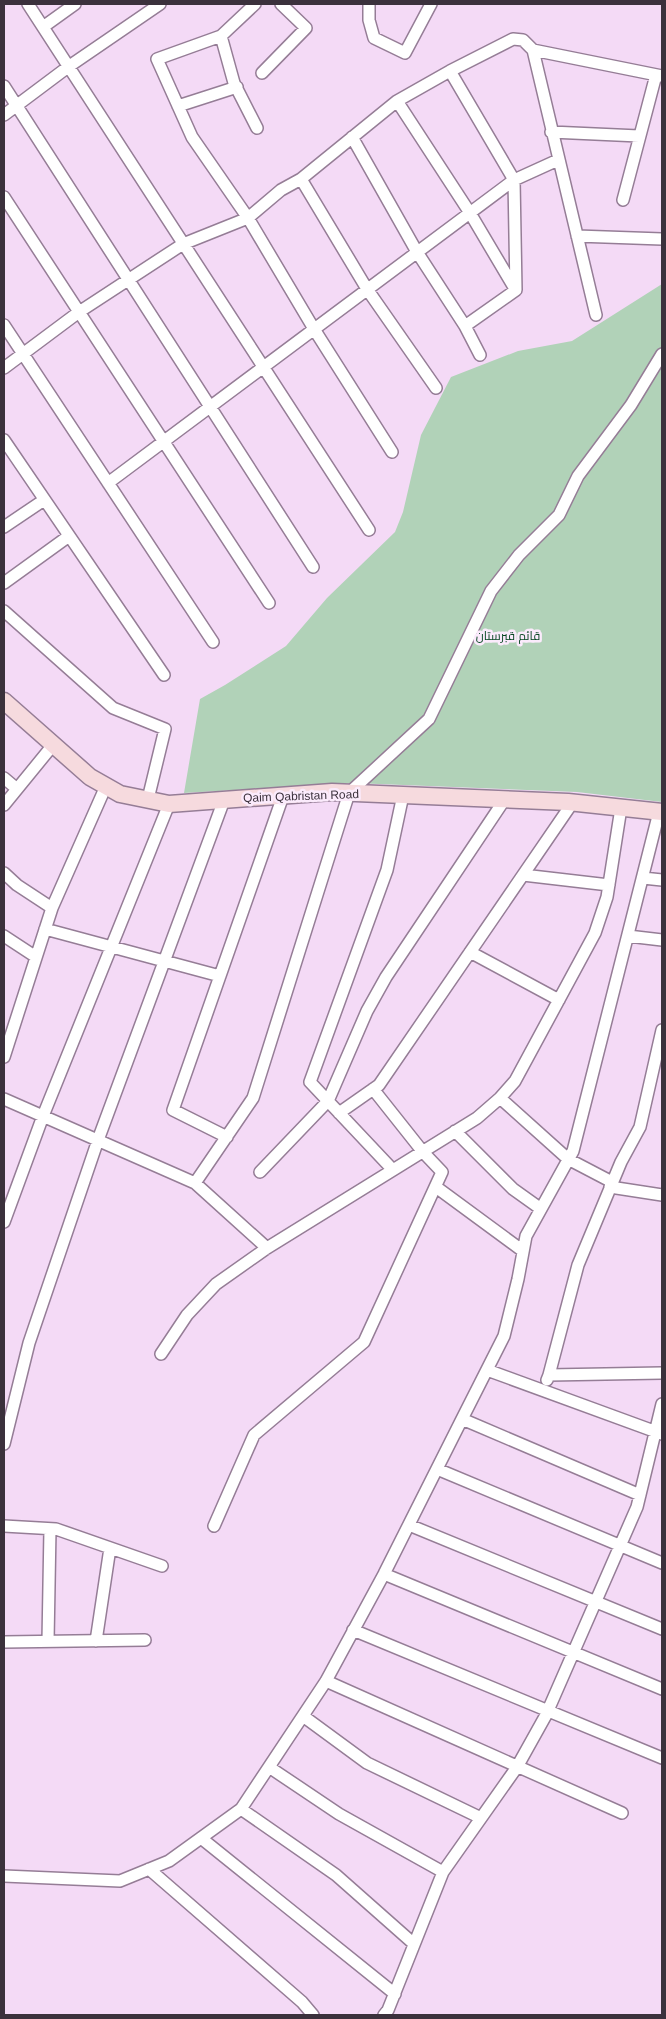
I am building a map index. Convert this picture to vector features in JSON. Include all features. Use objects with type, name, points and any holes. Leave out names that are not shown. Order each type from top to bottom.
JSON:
[{"type":"street","points":[[28,4],[369,530]]},
{"type":"street","points":[[43,27],[75,4]]},
{"type":"street","points":[[4,115],[68,67],[160,4]]},
{"type":"street","points":[[255,4],[221,36],[157,59],[192,137],[248,218],[314,329],[392,452]]},
{"type":"street","points":[[369,4],[369,20],[374,38],[405,52],[431,4]]},
{"type":"street","points":[[262,73],[306,28],[284,5]]},
{"type":"street","points":[[221,36],[237,87],[257,128]]},
{"type":"street","points":[[4,368],[79,312],[183,244],[248,218],[281,190],[301,179],[398,101],[450,71],[514,39],[523,40],[532,50],[596,315]]},
{"type":"street","points":[[532,50],[659,75],[622,200]]},
{"type":"street","points":[[450,71],[514,180],[516,290]]},
{"type":"street","points":[[4,86],[313,567]]},
{"type":"street","points":[[178,106],[237,87]]},
{"type":"street","points":[[398,101],[470,213],[516,290]]},
{"type":"street","points":[[551,132],[640,136]]},
{"type":"street","points":[[352,137],[417,252],[465,326],[480,355]]},
{"type":"street","points":[[108,483],[514,180],[558,160]]},
{"type":"street","points":[[301,179],[367,289],[436,388]]},
{"type":"street","points":[[4,198],[268,603]]},
{"type":"street","points":[[577,236],[662,239]]},
{"type":"street","points":[[465,326],[516,290]]},
{"type":"street","points":[[4,325],[213,642]]},
{"type":"street","points":[[196,1183],[253,1098],[349,793],[429,719],[491,591],[519,555],[559,515],[578,476],[631,405],[662,354]]},
{"type":"street","points":[[4,440],[8,456],[44,500],[164,675]]},
{"type":"street","points":[[4,527],[44,500]]},
{"type":"street","points":[[4,583],[69,536]]},
{"type":"street","points":[[4,610],[113,708],[165,729],[148,800]]},
{"type":"street","name":"Qaim Qabristan Road","points":[[4,701],[90,777],[120,794],[169,804],[349,793],[573,802],[661,812]]},
{"type":"street","points":[[4,805],[53,744]]},
{"type":"street","points":[[4,778],[17,789]]},
{"type":"street","points":[[4,1057],[52,908],[106,786]]},
{"type":"street","points":[[393,1170],[310,1082],[387,870],[403,795]]},
{"type":"street","points":[[227,1137],[173,1110],[283,796]]},
{"type":"street","points":[[260,1172],[328,1101],[367,1011],[386,978],[506,799]]},
{"type":"street","points":[[4,1444],[29,1342],[98,1140],[224,800]]},
{"type":"street","points":[[339,1113],[379,1085],[573,802]]},
{"type":"street","points":[[4,1222],[43,1116],[169,804]]},
{"type":"street","points":[[162,1354],[187,1315],[216,1284],[267,1248],[477,1118],[500,1098],[515,1081],[595,933],[608,897],[621,808]]},
{"type":"street","points":[[4,1876],[120,1881],[170,1861],[241,1809],[326,1681],[384,1574],[504,1336],[526,1236],[573,1151],[661,812]]},
{"type":"street","points":[[4,873],[16,885],[52,908]]},
{"type":"street","points":[[523,875],[609,885]]},
{"type":"street","points":[[643,878],[662,880]]},
{"type":"street","points":[[46,929],[220,976]]},
{"type":"street","points":[[4,936],[36,957]]},
{"type":"street","points":[[628,936],[662,940]]},
{"type":"street","points":[[470,952],[559,1000]]},
{"type":"street","points":[[542,1390],[550,1375],[578,1265],[621,1162],[640,1127],[662,1030]]},
{"type":"street","points":[[214,1526],[254,1435],[364,1342],[442,1172],[423,1152],[373,1089]]},
{"type":"street","points":[[500,1098],[568,1159],[611,1185],[662,1195]]},
{"type":"street","points":[[4,1099],[196,1183],[267,1248]]},
{"type":"street","points":[[455,1131],[513,1189],[541,1208]]},
{"type":"street","points":[[436,1187],[523,1251]]},
{"type":"street","points":[[487,1370],[659,1433]]},
{"type":"street","points":[[550,1375],[662,1373]]},
{"type":"street","points":[[384,2015],[395,1994],[443,1872],[517,1767],[548,1711],[637,1507],[659,1433],[662,1404]]},
{"type":"street","points":[[462,1419],[640,1495]]},
{"type":"street","points":[[437,1469],[662,1564]]},
{"type":"street","points":[[409,1525],[662,1629]]},
{"type":"street","points":[[4,1526],[56,1529],[162,1566]]},
{"type":"street","points":[[48,1641],[50,1528]]},
{"type":"street","points":[[96,1641],[110,1548]]},
{"type":"street","points":[[384,1574],[662,1690]]},
{"type":"street","points":[[354,1630],[662,1758]]},
{"type":"street","points":[[4,1642],[145,1640]]},
{"type":"street","points":[[326,1681],[622,1813]]},
{"type":"street","points":[[303,1716],[367,1764],[481,1818]]},
{"type":"street","points":[[270,1767],[339,1814],[443,1872]]},
{"type":"street","points":[[241,1809],[336,1875],[414,1944]]},
{"type":"street","points":[[201,1838],[395,1994]]},
{"type":"street","points":[[149,1870],[302,2002],[313,2015]]},
{"type":"green space","name":"قائم قبرستان","points":[[662,284],[662,802],[577,792],[353,783],[184,793],[200,699],[286,646],[327,598],[395,532],[403,512],[421,435],[451,377],[518,351],[572,341]]}]
